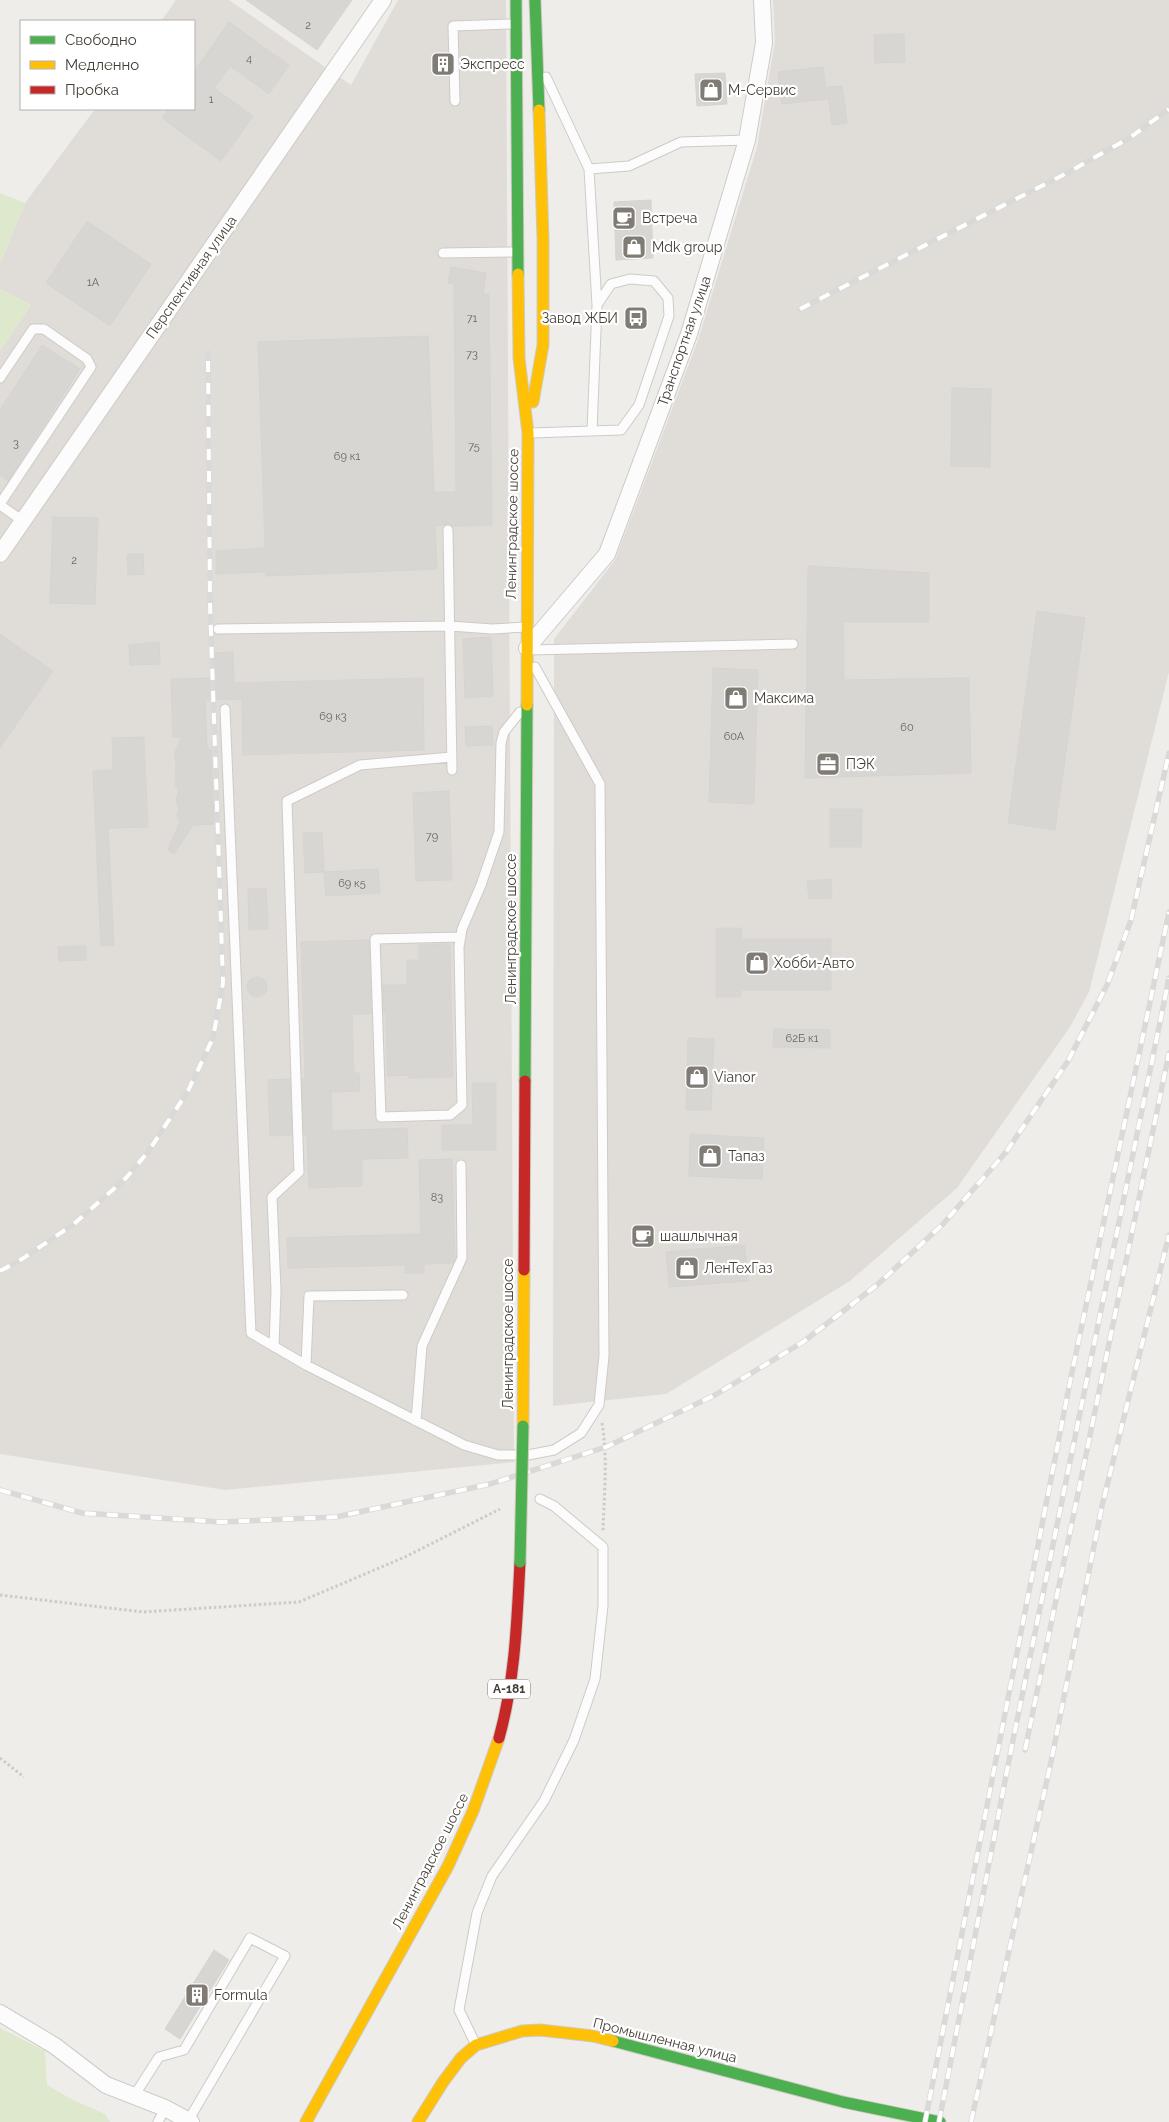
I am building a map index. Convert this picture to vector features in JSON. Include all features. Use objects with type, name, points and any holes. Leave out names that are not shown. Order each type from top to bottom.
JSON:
[{"type":"main road","name":"Ленинградское шоссе","points":[[306,2122],[437,1888],[474,1812],[503,1723],[516,1632],[520,1562],[523,1426],[527,880],[525,650],[528,433],[519,358],[516,0]]},
{"type":"main road","name":"Ленинградское шоссе","points":[[528,433],[543,345],[542,174],[535,0]]},
{"type":"main road","name":"Промышленная улица","points":[[418,2122],[461,2058],[476,2045],[522,2031],[540,2030],[593,2036],[843,2102],[940,2122]]},
{"type":"street","name":"Перспективная улица","points":[[0,554],[383,0]]},
{"type":"street","name":"Транспортная улица","points":[[525,650],[607,554],[689,334],[747,140],[764,43],[762,0]]},
{"type":"street","points":[[0,2013],[55,2046],[106,2085],[134,2096],[161,2115],[190,2121]]},
{"type":"lane","points":[[455,101],[453,26],[516,24]]},
{"type":"lane","points":[[536,55],[590,169],[597,304],[592,431]]},
{"type":"lane","points":[[590,169],[630,166],[681,142],[747,140]]},
{"type":"lane","points":[[443,253],[518,252]]},
{"type":"lane","points":[[528,433],[621,430],[639,405],[669,316],[668,298],[654,281],[630,279],[611,284],[597,304]]},
{"type":"lane","points":[[0,378],[33,329],[44,329],[87,359],[91,367],[0,504],[23,521]]},
{"type":"lane","points":[[448,530],[452,770]]},
{"type":"lane","points":[[218,629],[450,626],[492,629],[526,626]]},
{"type":"lane","points":[[225,709],[251,1333],[306,1365],[464,1445],[498,1455],[528,1454],[554,1450],[581,1433],[599,1406],[604,1356],[600,784],[525,650],[793,644]]},
{"type":"lane","points":[[461,937],[375,939],[382,1117],[450,1115],[462,1105],[459,947],[461,937],[462,929],[481,885],[499,832],[504,732],[526,704]]},
{"type":"lane","points":[[274,1347],[276,1290],[272,1197],[299,1172],[287,801],[360,764],[452,757]]},
{"type":"lane","points":[[416,1420],[422,1346],[462,1258],[461,1165]]},
{"type":"lane","points":[[306,1365],[309,1296],[403,1295]]},
{"type":"lane","points":[[476,2045],[459,2010],[477,1913],[492,1876],[544,1801],[574,1740],[595,1679],[603,1606],[603,1547],[554,1506],[540,1499]]},
{"type":"lane","points":[[134,2096],[159,2057],[184,2050],[250,1938],[285,1956],[190,2121]]},
{"type":"path","points":[[599,1406],[606,1447],[603,1547]]},
{"type":"path","points":[[0,1595],[143,1612],[299,1602],[405,1557],[502,1508]]},
{"type":"path","points":[[0,1758],[24,1777]]},
{"type":"shaded area","points":[[176,0],[229,0],[351,85],[398,0],[506,0],[514,1462],[225,1490],[0,1454],[0,351],[31,305],[0,289],[0,264],[25,203],[94,110],[195,110],[195,20],[162,20]]},
{"type":"shaded area","points":[[773,0],[1169,0],[1169,672],[1089,992],[1070,1027],[957,1188],[850,1281],[666,1394],[553,1406],[554,639],[615,560],[698,340],[757,147],[775,41]]},
{"type":"green space","points":[[0,193],[25,203],[0,264]]},
{"type":"green space","points":[[0,289],[31,305],[0,351]]},
{"type":"green space","points":[[0,2028],[45,2051],[47,2085],[73,2100],[105,2114],[110,2122],[0,2122]]},
{"type":"building","points":[[246,0],[352,0],[317,50]]},
{"type":"building","points":[[229,22],[289,65],[269,94],[230,66],[214,88],[253,116],[221,161],[162,118],[167,110],[195,110],[195,71]]},
{"type":"building","points":[[904,34],[905,62],[875,63],[874,35]]},
{"type":"building","points":[[823,67],[827,99],[782,104],[778,72]]},
{"type":"building","points":[[725,73],[727,104],[697,106],[695,74]]},
{"type":"building","points":[[842,86],[847,123],[832,125],[827,87]]},
{"type":"building","points":[[651,200],[653,258],[616,260],[614,202]]},
{"type":"building","points":[[87,221],[151,264],[110,326],[46,283]]},
{"type":"building","points":[[451,267],[486,273],[483,294],[489,294],[492,525],[452,526],[447,524],[435,526],[437,569],[266,576],[266,572],[216,574],[216,551],[265,548],[258,342],[428,336],[434,492],[456,492],[454,284],[448,283]]},
{"type":"building","points":[[42,345],[80,369],[8,481],[0,475],[0,410]]},
{"type":"building","points":[[952,388],[991,389],[990,467],[951,466]]},
{"type":"building","points":[[53,517],[98,518],[95,604],[50,603]]},
{"type":"building","points":[[127,554],[143,554],[144,574],[128,575]]},
{"type":"building","points":[[808,566],[929,573],[929,622],[843,622],[844,680],[969,678],[971,773],[805,778]]},
{"type":"building","points":[[1037,611],[1085,618],[1055,830],[1008,823]]},
{"type":"building","points":[[0,634],[53,671],[0,748]]},
{"type":"building","points":[[491,637],[493,696],[465,698],[463,639]]},
{"type":"building","points":[[159,642],[160,664],[130,665],[129,645]]},
{"type":"building","points":[[233,652],[234,683],[423,678],[424,750],[243,755],[242,699],[205,700],[207,749],[211,749],[214,824],[193,825],[174,854],[168,850],[180,821],[177,815],[179,810],[176,799],[179,791],[175,784],[176,762],[174,754],[182,737],[173,737],[171,679],[215,678],[214,653]]},
{"type":"building","points":[[713,668],[758,670],[754,804],[709,802]]},
{"type":"building","points":[[492,726],[493,745],[466,746],[465,727]]},
{"type":"building","points":[[144,737],[148,827],[108,828],[114,945],[101,946],[93,771],[113,770],[112,738]]},
{"type":"building","points":[[449,791],[452,880],[416,881],[413,793]]},
{"type":"building","points":[[830,809],[862,809],[861,847],[830,847]]},
{"type":"building","points":[[322,832],[324,872],[305,873],[303,833]]},
{"type":"building","points":[[378,869],[380,893],[326,896],[324,872]]},
{"type":"building","points":[[831,879],[832,898],[809,899],[807,881]]},
{"type":"building","points":[[266,888],[268,929],[249,930],[248,889]]},
{"type":"building","points":[[716,928],[741,928],[742,939],[831,939],[831,990],[741,990],[741,997],[716,997]]},
{"type":"building","points":[[369,940],[371,1014],[352,1014],[354,1073],[359,1073],[360,1091],[331,1092],[332,1131],[407,1128],[408,1158],[362,1159],[362,1186],[309,1188],[307,1135],[304,1135],[302,1079],[305,1079],[301,942]]},
{"type":"building","points":[[450,944],[453,1077],[409,1078],[409,1075],[387,1076],[386,1013],[384,1013],[383,985],[407,985],[407,960],[419,960],[419,945]]},
{"type":"building","points":[[86,946],[86,960],[59,961],[58,947]]},
{"type":"building","points":[[257,977],[264,980],[267,987],[264,994],[257,997],[250,994],[247,987],[250,980]]},
{"type":"building","points":[[774,1029],[830,1030],[830,1048],[773,1047]]},
{"type":"building","points":[[688,1038],[714,1039],[711,1110],[686,1110]]},
{"type":"building","points":[[290,1079],[292,1135],[270,1136],[268,1080]]},
{"type":"building","points":[[472,1083],[496,1083],[496,1150],[442,1150],[442,1125],[473,1125]]},
{"type":"building","points":[[690,1134],[764,1138],[762,1179],[689,1176]]},
{"type":"building","points":[[452,1159],[455,1259],[453,1263],[424,1264],[424,1273],[405,1273],[405,1265],[288,1268],[287,1238],[421,1234],[419,1160]]},
{"type":"building","points":[[745,1245],[748,1281],[669,1287],[666,1252]]},
{"type":"building","name":"Formula","points":[[214,1950],[229,1960],[180,2039],[165,2029]]},
{"type":"railway","points":[[800,309],[1067,173],[1131,137],[1169,109]]},
{"type":"railway","points":[[0,1271],[19,1261],[74,1224],[126,1178],[148,1152],[188,1091],[213,1038],[223,983],[210,603],[208,353]]},
{"type":"railway","points":[[0,1490],[82,1513],[221,1522],[336,1517],[490,1484],[606,1447],[715,1395],[803,1342],[877,1285],[943,1224],[1006,1152],[1068,1061],[1107,985],[1131,920],[1169,753]]},
{"type":"railway","points":[[925,2122],[1071,1377],[1169,912]]},
{"type":"railway","points":[[939,2122],[1012,1745],[1169,978]]},
{"type":"railway","points":[[1025,1750],[1169,1053]]},
{"type":"railway","points":[[971,2122],[1051,1762],[1102,1506],[1169,1235]]},
{"type":"traffic: fast","points":[[516,0],[518,274]]},
{"type":"traffic: fast","points":[[535,0],[539,110]]},
{"type":"traffic: fast","points":[[525,1081],[527,705]]},
{"type":"traffic: fast","points":[[520,1562],[523,1426]]},
{"type":"traffic: fast","points":[[613,2041],[843,2102],[940,2122]]},
{"type":"traffic: slow","points":[[533,402],[543,345],[543,240],[539,110]]},
{"type":"traffic: slow","points":[[518,274],[519,358],[528,433],[527,705]]},
{"type":"traffic: slow","points":[[523,1426],[524,1270]]},
{"type":"traffic: slow","points":[[306,2122],[448,1866],[473,1811],[499,1738]]},
{"type":"traffic: slow","points":[[418,2122],[443,2082],[461,2058],[476,2045],[522,2031],[540,2030],[593,2036],[613,2041]]},
{"type":"traffic: jam","points":[[524,1270],[525,1081]]},
{"type":"traffic: jam","points":[[499,1738],[512,1673],[520,1562]]},
{"type":"place","name":"Экспресс","points":[[443,64]]},
{"type":"place","name":"М-Сервис","points":[[711,90]]},
{"type":"place","name":"Встреча","points":[[624,218]]},
{"type":"place","name":"Mdk group","points":[[634,247]]},
{"type":"place","name":"Завод ЖБИ","points":[[636,318]]},
{"type":"place","name":"Максима","points":[[736,698]]},
{"type":"place","name":"ПЭК","points":[[828,764]]},
{"type":"place","name":"Хобби-Авто","points":[[757,963]]},
{"type":"place","name":"Vianor","points":[[697,1077]]},
{"type":"place","name":"Тапаз","points":[[710,1156]]},
{"type":"place","name":"шашлычная","points":[[643,1236]]},
{"type":"place","name":"ЛенТехГаз","points":[[687,1268]]},
{"type":"place","name":"Formula","points":[[197,1995]]}]
